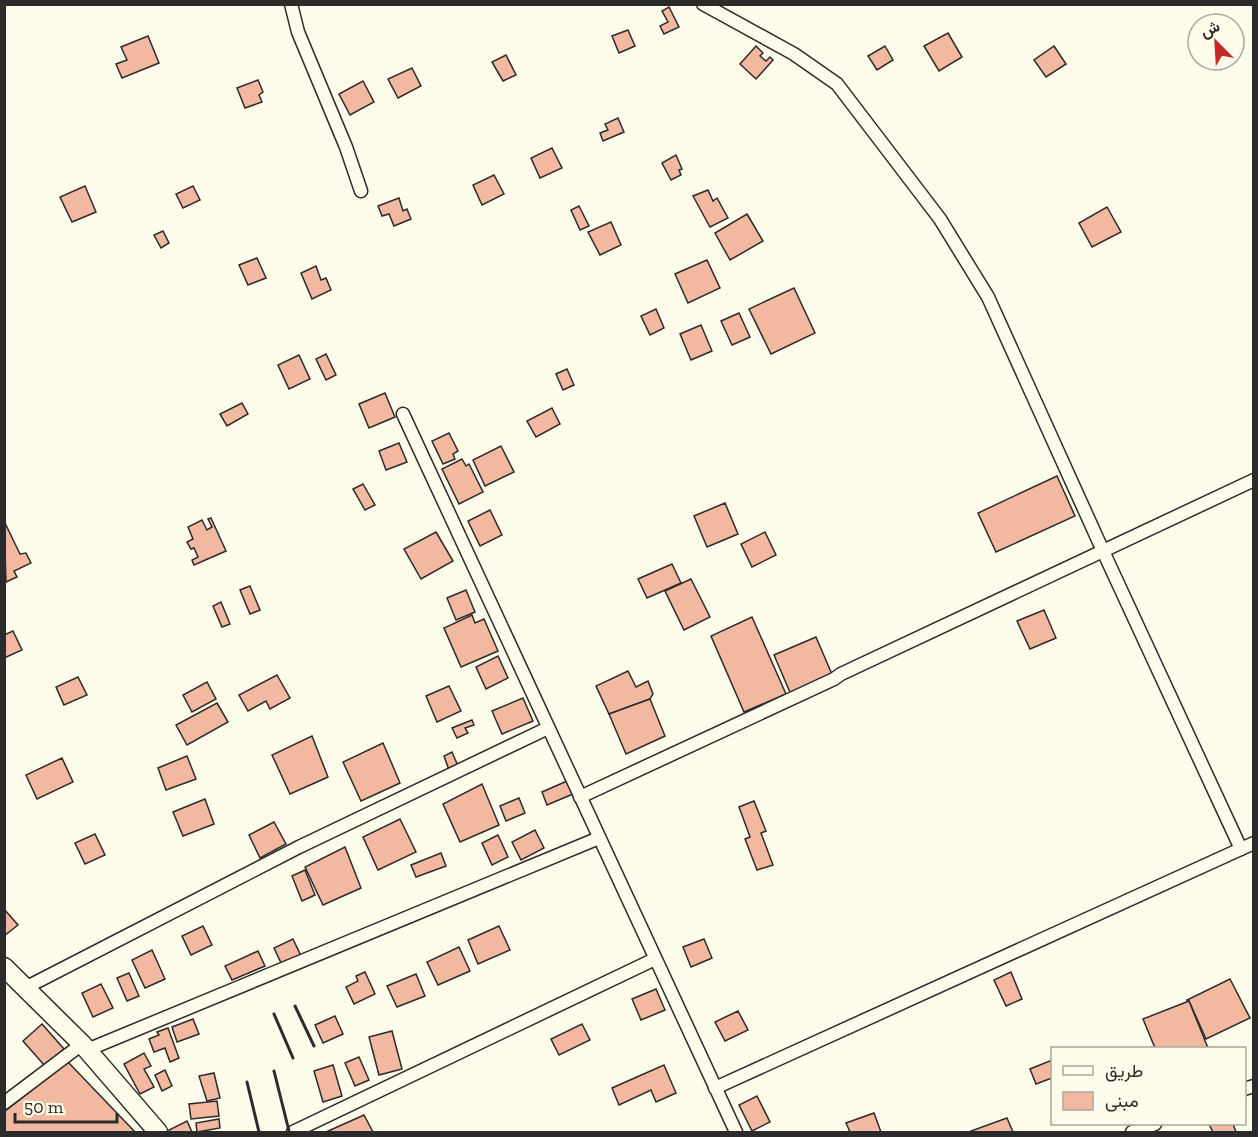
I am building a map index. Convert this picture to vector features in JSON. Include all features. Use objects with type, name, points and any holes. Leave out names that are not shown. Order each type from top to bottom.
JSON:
[{"type":"street","points":[[291,4],[298,32],[346,147],[361,191]]},
{"type":"street","points":[[703,4],[794,54],[837,84],[940,219],[988,297],[1240,849]]},
{"type":"street","points":[[403,414],[736,1132]]},
{"type":"street","points":[[580,797],[1254,480]]},
{"type":"street","points":[[25,988],[299,847],[548,728]]},
{"type":"street","points":[[4,1103],[85,1047],[599,838]]},
{"type":"street","points":[[715,1088],[1254,843]]},
{"type":"street","points":[[293,1132],[655,959]]},
{"type":"street","points":[[4,967],[85,1047],[158,1132]]},
{"type":"street","points":[[1132,1132],[1152,1125]]},
{"type":"building","points":[[669,7],[679,27],[664,34],[660,26],[668,22],[662,11]]},
{"type":"building","points":[[628,30],[635,46],[619,53],[612,36]]},
{"type":"building","points":[[948,33],[962,57],[939,71],[924,46]]},
{"type":"building","points":[[148,36],[159,63],[122,78],[116,64],[127,60],[121,47]]},
{"type":"building","points":[[756,46],[763,53],[760,56],[766,61],[770,57],[773,60],[756,79],[740,64]]},
{"type":"building","points":[[885,46],[893,60],[877,70],[868,56]]},
{"type":"building","points":[[1054,46],[1066,64],[1046,77],[1034,60]]},
{"type":"building","points":[[506,55],[516,75],[503,81],[492,62]]},
{"type":"building","points":[[412,68],[421,86],[398,98],[388,79]]},
{"type":"building","points":[[258,80],[263,92],[259,95],[262,102],[245,108],[237,88]]},
{"type":"building","points":[[363,81],[374,102],[350,115],[339,94]]},
{"type":"building","points":[[618,118],[624,132],[603,141],[600,133],[608,130],[605,124]]},
{"type":"building","points":[[552,148],[562,168],[540,178],[531,158]]},
{"type":"building","points":[[676,155],[682,169],[679,170],[681,175],[671,180],[662,163]]},
{"type":"building","points":[[494,175],[504,194],[482,205],[473,185]]},
{"type":"building","points":[[85,186],[96,212],[72,222],[60,197]]},
{"type":"building","points":[[193,186],[200,200],[183,208],[176,194]]},
{"type":"building","points":[[708,190],[713,201],[717,198],[728,218],[710,227],[693,196]]},
{"type":"building","points":[[399,198],[403,211],[407,209],[411,219],[394,226],[389,214],[382,216],[378,206]]},
{"type":"building","points":[[579,206],[589,226],[580,230],[571,210]]},
{"type":"building","points":[[1107,207],[1121,232],[1092,247],[1079,223]]},
{"type":"building","points":[[747,214],[763,241],[730,260],[715,233]]},
{"type":"building","points":[[611,222],[621,245],[600,255],[588,232]]},
{"type":"building","points":[[163,231],[169,243],[161,248],[154,235]]},
{"type":"building","points":[[257,258],[266,278],[248,285],[239,265]]},
{"type":"building","points":[[707,260],[720,288],[688,303],[675,274]]},
{"type":"building","points":[[316,266],[321,280],[326,278],[331,290],[312,299],[301,273]]},
{"type":"building","points":[[794,288],[815,333],[771,354],[749,309]]},
{"type":"building","points":[[656,309],[664,328],[650,335],[641,316]]},
{"type":"building","points":[[739,313],[750,337],[732,345],[721,321]]},
{"type":"building","points":[[701,325],[712,351],[691,360],[680,334]]},
{"type":"building","points":[[326,354],[336,375],[326,380],[316,359]]},
{"type":"building","points":[[299,355],[310,379],[289,389],[278,365]]},
{"type":"building","points":[[567,369],[574,385],[563,390],[556,374]]},
{"type":"building","points":[[385,393],[395,417],[369,428],[359,404]]},
{"type":"building","points":[[242,403],[248,414],[227,426],[220,414]]},
{"type":"building","points":[[552,408],[560,424],[536,437],[527,421]]},
{"type":"building","points":[[449,433],[458,451],[453,454],[455,459],[443,464],[432,441]]},
{"type":"building","points":[[399,443],[407,462],[386,470],[379,451]]},
{"type":"building","points":[[501,446],[514,472],[485,486],[473,460]]},
{"type":"building","points":[[462,459],[466,466],[469,464],[483,492],[459,504],[442,469]]},
{"type":"building","points":[[1057,476],[1075,516],[996,552],[978,513]]},
{"type":"building","points":[[363,484],[375,505],[365,510],[353,489]]},
{"type":"building","points":[[725,503],[738,534],[707,547],[694,516]]},
{"type":"building","points":[[490,510],[502,535],[480,546],[468,521]]},
{"type":"building","points":[[211,518],[226,551],[194,565],[192,560],[198,557],[194,548],[191,549],[187,542],[193,539],[188,527],[202,520],[207,530],[212,527],[208,519]]},
{"type":"building","points":[[4,521],[20,554],[26,553],[31,563],[14,571],[17,577],[6,582]]},
{"type":"building","points":[[436,532],[453,561],[421,579],[404,549]]},
{"type":"building","points":[[765,532],[776,555],[752,567],[741,544]]},
{"type":"building","points":[[672,564],[681,583],[647,598],[638,579]]},
{"type":"building","points":[[691,579],[710,617],[684,630],[665,591]]},
{"type":"building","points":[[250,586],[260,610],[250,614],[240,590]]},
{"type":"building","points":[[466,590],[475,612],[456,620],[447,598]]},
{"type":"building","points":[[221,602],[230,624],[222,627],[213,606]]},
{"type":"building","points":[[1044,610],[1056,638],[1030,649],[1017,621]]},
{"type":"building","points":[[472,615],[475,623],[484,619],[498,651],[461,667],[444,628]]},
{"type":"building","points":[[752,617],[786,694],[744,712],[711,636]]},
{"type":"building","points":[[13,631],[22,650],[4,658],[4,635]]},
{"type":"building","points":[[816,637],[834,679],[792,697],[774,655]]},
{"type":"building","points":[[498,656],[508,678],[486,689],[476,667]]},
{"type":"building","points":[[628,671],[636,687],[648,681],[653,694],[650,699],[609,714],[596,686]]},
{"type":"building","points":[[277,675],[290,698],[270,709],[266,701],[248,711],[239,695]]},
{"type":"building","points":[[78,677],[87,695],[64,705],[56,687]]},
{"type":"building","points":[[207,682],[216,699],[192,712],[183,695]]},
{"type":"building","points":[[449,686],[461,711],[437,722],[426,696]]},
{"type":"building","points":[[523,698],[533,721],[502,734],[492,711]]},
{"type":"building","points":[[650,699],[665,736],[626,754],[609,714]]},
{"type":"building","points":[[217,703],[228,722],[187,745],[176,725]]},
{"type":"building","points":[[472,720],[474,725],[465,728],[468,733],[457,738],[452,728]]},
{"type":"building","points":[[312,736],[328,777],[290,794],[272,755]]},
{"type":"building","points":[[383,743],[400,783],[361,801],[343,762]]},
{"type":"building","points":[[452,752],[458,766],[449,770],[444,756]]},
{"type":"building","points":[[187,756],[196,779],[166,790],[158,768]]},
{"type":"building","points":[[62,758],[73,782],[37,799],[26,775]]},
{"type":"building","points":[[567,781],[573,794],[547,805],[542,792]]},
{"type":"building","points":[[482,784],[499,825],[460,842],[443,804]]},
{"type":"building","points":[[519,798],[525,813],[506,821],[500,806]]},
{"type":"building","points":[[205,799],[214,824],[183,836],[173,812]]},
{"type":"building","points":[[754,801],[766,831],[761,833],[773,865],[757,870],[745,839],[750,837],[739,807]]},
{"type":"building","points":[[400,819],[416,852],[378,870],[363,837]]},
{"type":"building","points":[[274,822],[286,844],[260,858],[249,835]]},
{"type":"building","points":[[535,830],[544,848],[521,860],[512,842]]},
{"type":"building","points":[[95,834],[105,855],[85,864],[75,843]]},
{"type":"building","points":[[498,835],[508,857],[492,865],[482,843]]},
{"type":"building","points":[[345,847],[361,888],[323,905],[305,867]]},
{"type":"building","points":[[441,853],[446,866],[416,877],[411,865]]},
{"type":"building","points":[[305,870],[315,895],[302,901],[292,876]]},
{"type":"building","points":[[4,909],[18,925],[4,936]]},
{"type":"building","points":[[203,926],[212,945],[191,955],[182,936]]},
{"type":"building","points":[[499,926],[510,950],[478,964],[468,940]]},
{"type":"building","points":[[293,939],[301,956],[282,965],[274,948]]},
{"type":"building","points":[[704,939],[712,958],[691,967],[683,947]]},
{"type":"building","points":[[459,947],[470,971],[438,985],[427,962]]},
{"type":"building","points":[[152,950],[165,979],[145,988],[132,960]]},
{"type":"building","points":[[258,951],[265,966],[232,980],[225,966]]},
{"type":"building","points":[[365,972],[375,994],[354,1004],[346,987],[358,981],[356,976]]},
{"type":"building","points":[[1011,972],[1022,999],[1006,1006],[994,980]]},
{"type":"building","points":[[129,973],[139,996],[127,1001],[117,978]]},
{"type":"building","points":[[416,974],[425,996],[397,1007],[387,986]]},
{"type":"building","points":[[1230,979],[1250,1018],[1206,1039],[1187,1000]]},
{"type":"building","points":[[101,984],[113,1008],[93,1017],[82,993]]},
{"type":"building","points":[[656,989],[665,1010],[641,1020],[632,999]]},
{"type":"building","points":[[1189,1001],[1208,1047],[1155,1047],[1143,1019]]},
{"type":"building","points":[[738,1011],[748,1030],[725,1041],[715,1022]]},
{"type":"building","points":[[335,1016],[343,1034],[323,1043],[315,1025]]},
{"type":"building","points":[[193,1019],[199,1034],[177,1042],[172,1027]]},
{"type":"building","points":[[42,1024],[64,1049],[45,1066],[23,1041]]},
{"type":"building","points":[[582,1024],[590,1040],[559,1055],[551,1039]]},
{"type":"building","points":[[168,1028],[179,1058],[170,1062],[165,1048],[154,1052],[149,1039],[159,1035],[157,1032]]},
{"type":"building","points":[[392,1031],[402,1069],[379,1075],[369,1037]]},
{"type":"building","points":[[144,1053],[151,1066],[144,1069],[154,1087],[140,1094],[124,1064]]},
{"type":"building","points":[[359,1057],[369,1080],[355,1086],[345,1063]]},
{"type":"building","points":[[1051,1060],[1051,1078],[1036,1084],[1030,1069]]},
{"type":"building","points":[[68,1062],[135,1132],[4,1132],[4,1112]]},
{"type":"building","points":[[333,1065],[342,1096],[323,1102],[314,1071]]},
{"type":"building","points":[[664,1065],[676,1093],[656,1102],[651,1090],[619,1105],[612,1088]]},
{"type":"building","points":[[165,1070],[172,1086],[162,1091],[155,1075]]},
{"type":"building","points":[[214,1073],[220,1098],[207,1101],[199,1076]]},
{"type":"building","points":[[757,1096],[770,1122],[752,1131],[739,1105]]},
{"type":"building","points":[[217,1101],[219,1116],[191,1119],[189,1104]]},
{"type":"building","points":[[874,1113],[881,1132],[850,1132],[846,1123]]},
{"type":"building","points":[[364,1115],[373,1132],[326,1132]]},
{"type":"building","points":[[1007,1118],[1013,1132],[971,1131]]},
{"type":"building","points":[[219,1119],[220,1128],[197,1132],[196,1123]]},
{"type":"building","points":[[187,1121],[192,1132],[170,1132],[169,1130]]},
{"type":"building","points":[[1210,1125],[1233,1125],[1236,1132],[1213,1132]]},
{"type":"wall","points":[[295,1006],[314,1046]]},
{"type":"wall","points":[[274,1014],[293,1058]]},
{"type":"wall","points":[[274,1071],[289,1131]]},
{"type":"wall","points":[[247,1082],[259,1132]]}]
